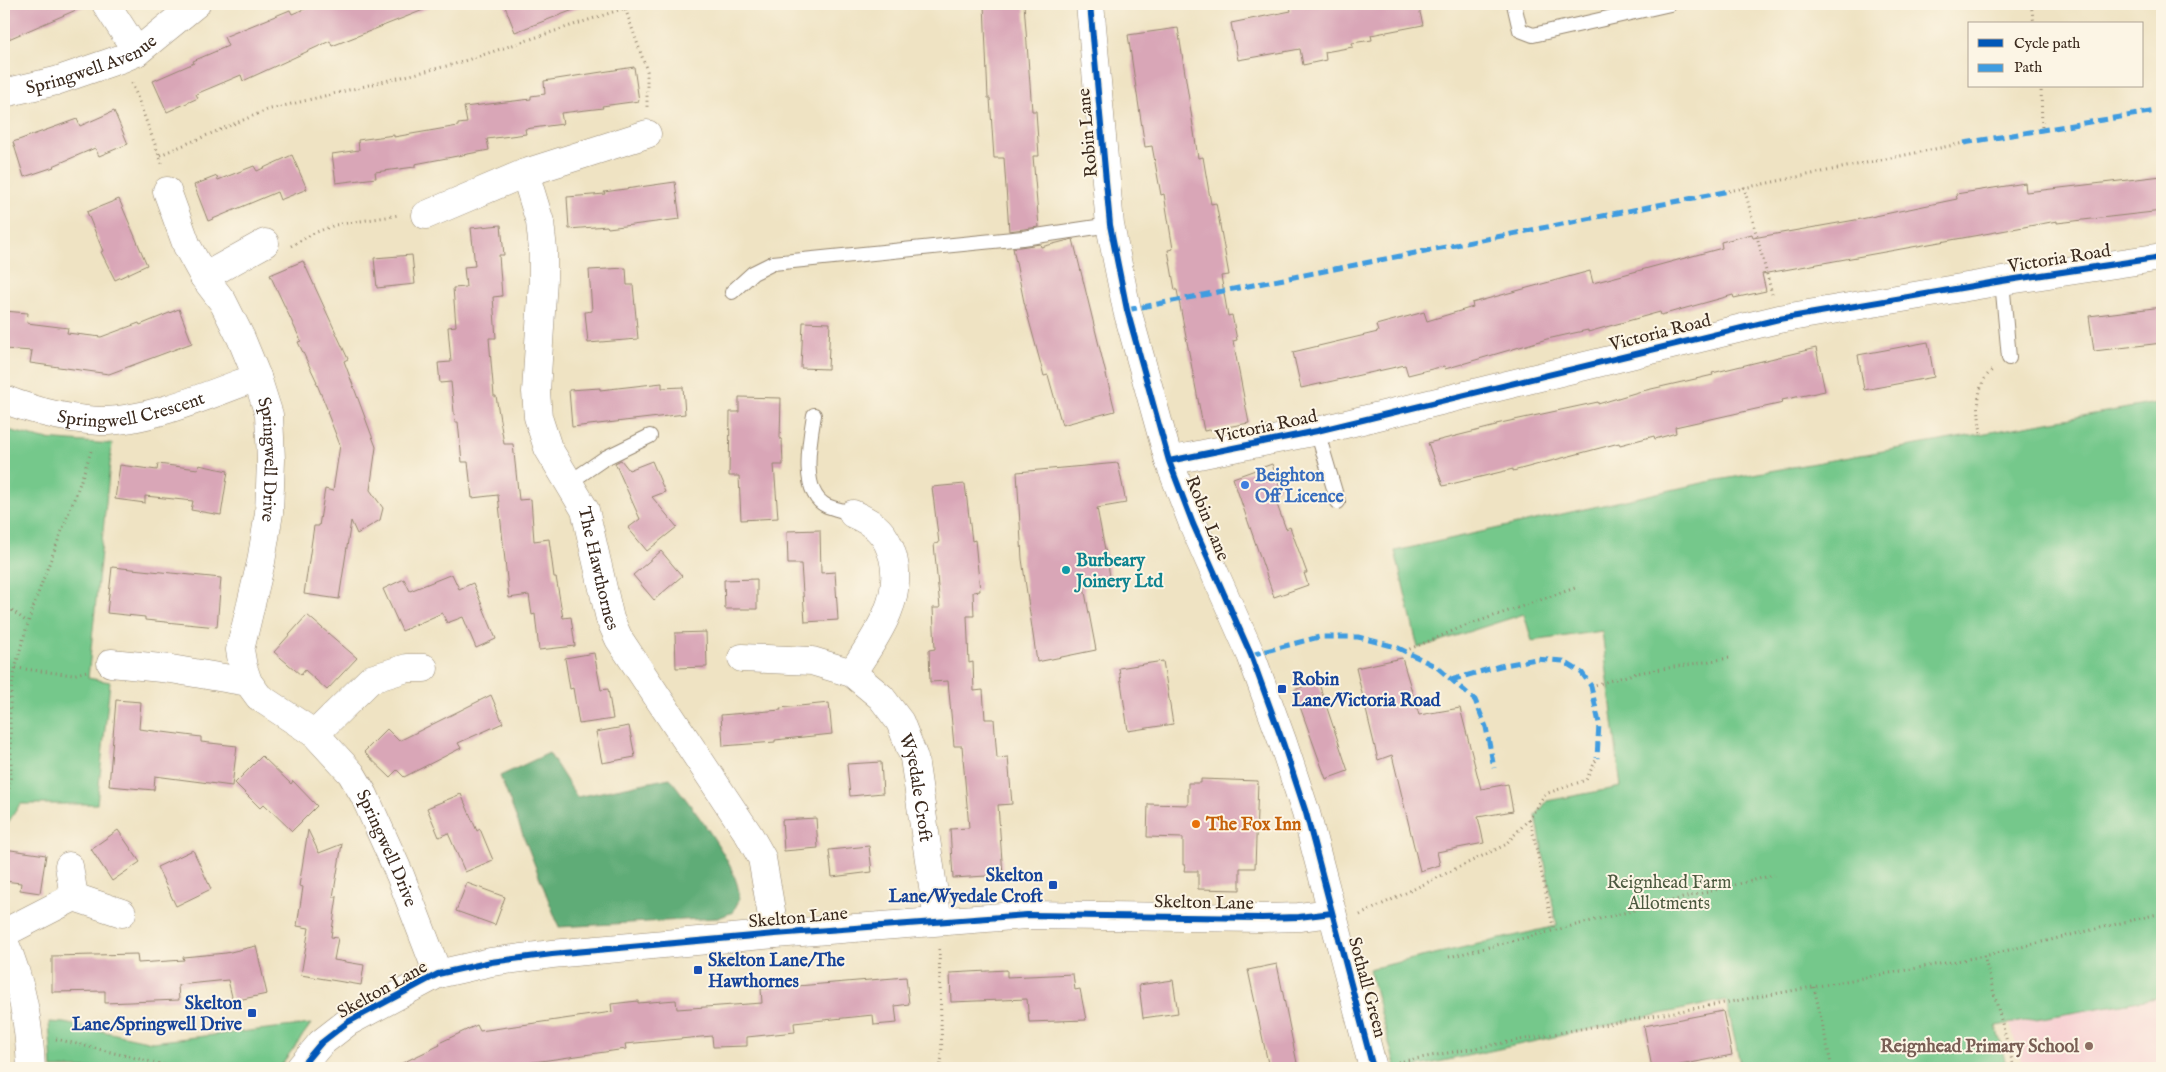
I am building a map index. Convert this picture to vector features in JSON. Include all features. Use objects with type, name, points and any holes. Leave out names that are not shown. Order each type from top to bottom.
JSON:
[{"type":"street","points":[[106,4],[130,55]]},
{"type":"street","name":"Springwell Avenue","points":[[4,93],[56,81],[130,55],[196,4]]},
{"type":"street","name":"Robin Lane","points":[[1090,4],[1110,225],[1127,310],[1169,461],[1194,524],[1251,655],[1283,743],[1306,813],[1334,919]]},
{"type":"street","points":[[426,216],[525,172],[647,134]]},
{"type":"street","name":"The Hawthornes","points":[[525,172],[540,222],[543,250],[536,392],[538,417],[548,448],[585,510],[610,620],[619,639],[762,858],[767,878],[775,934]]},
{"type":"street","name":"Springwell Drive","points":[[167,191],[187,246],[204,277],[223,302],[257,376],[269,416],[271,460],[269,513],[250,616],[240,650],[242,667],[248,682],[259,697],[315,734],[351,773],[364,795],[400,875],[438,974]]},
{"type":"street","points":[[204,277],[265,243]]},
{"type":"street","name":"Victoria Road","points":[[1169,461],[1317,431],[1779,319],[2002,281],[2162,258]]},
{"type":"street","name":"Springwell Crescent","points":[[4,399],[15,405],[61,416],[101,421],[152,413],[202,398],[257,376]]},
{"type":"street","points":[[852,674],[880,630],[890,608],[893,600],[896,570],[888,540],[871,522],[854,514]]},
{"type":"street","name":"Wyedale Croft","points":[[742,658],[812,661],[852,674],[881,697],[900,722],[914,758],[938,921]]},
{"type":"street","points":[[111,663],[171,669],[248,682]]},
{"type":"street","points":[[315,734],[372,679],[407,668],[424,668]]},
{"type":"street","points":[[69,866],[74,897]]},
{"type":"street","points":[[4,933],[74,897],[122,913]]},
{"type":"street","name":"Skelton Lane","points":[[300,1068],[321,1044],[348,1022],[438,974],[491,962],[552,954],[775,934],[1027,915],[1299,917],[1334,919]]},
{"type":"street","name":"Sothall Green","points":[[1334,919],[1373,1068]]},
{"type":"street","points":[[4,941],[15,968],[29,1032],[31,1068]]},
{"type":"lane","points":[[1514,4],[1520,30],[1534,35],[1670,4]]},
{"type":"lane","points":[[732,292],[753,273],[773,263],[1023,238],[1110,225]]},
{"type":"lane","points":[[2002,281],[2009,358]]},
{"type":"lane","points":[[814,415],[809,472],[814,494],[826,505],[854,514]]},
{"type":"lane","points":[[1317,431],[1338,502]]},
{"type":"lane","points":[[570,482],[604,458],[650,436]]},
{"type":"path","points":[[627,4],[626,8],[647,71],[647,134]]},
{"type":"path","points":[[2031,4],[2034,22]]},
{"type":"path","points":[[160,155],[267,110],[455,64],[626,8]]},
{"type":"path","points":[[130,55],[160,155],[167,191]]},
{"type":"path","points":[[2040,88],[2042,129]]},
{"type":"path","points":[[1730,191],[1964,143]]},
{"type":"path","points":[[1744,187],[1779,319]]},
{"type":"path","points":[[265,243],[276,255],[314,233],[336,225],[410,213],[426,216]]},
{"type":"path","points":[[1981,433],[1978,412],[1980,392],[1989,372],[2009,358]]},
{"type":"path","points":[[4,808],[10,790],[11,689],[27,622],[81,483],[101,421]]},
{"type":"path","points":[[1405,651],[1462,627],[1578,587]]},
{"type":"path","points":[[4,604],[27,622]]},
{"type":"path","points":[[1591,686],[1637,673],[1729,658]]},
{"type":"path","points":[[16,668],[72,675],[111,663]]},
{"type":"path","points":[[1334,919],[1505,845],[1530,818],[1545,794],[1586,780],[1596,758]]},
{"type":"path","points":[[1530,818],[1554,931]]},
{"type":"path","points":[[1449,957],[1774,875]]},
{"type":"path","points":[[1373,1068],[1984,956],[2162,913]]},
{"type":"path","points":[[938,921],[942,1056],[940,1068]]},
{"type":"path","points":[[1984,956],[2014,1068]]},
{"type":"path","points":[[1814,987],[1832,1068]]},
{"type":"path","points":[[29,1032],[177,1068]]},
{"type":"shaded area","name":"Reignhead Primary School","points":[[2162,997],[2162,1068],[2023,1068],[2010,1024]]},
{"type":"green space","name":"Reignhead Farm Allotments","points":[[2162,402],[2162,997],[1996,1026],[2007,1068],[1741,1068],[1726,1000],[1411,1068],[1396,1068],[1369,969],[1557,926],[1536,816],[1547,801],[1621,787],[1602,631],[1532,641],[1524,614],[1418,648],[1395,551],[1707,482]]},
{"type":"green space","points":[[4,429],[44,439],[112,444],[88,678],[110,682],[97,804],[20,804],[4,829]]},
{"type":"green space","points":[[549,753],[577,797],[670,778],[701,819],[732,870],[739,898],[733,912],[718,918],[559,927],[500,776]]},
{"type":"green space","points":[[49,1022],[64,1023],[152,1042],[311,1024],[279,1068],[233,1064],[230,1068],[52,1068]]},
{"type":"building","points":[[4,4],[90,4],[4,41]]},
{"type":"building","points":[[317,4],[436,5],[332,46],[330,41],[243,81],[241,75],[196,94],[198,98],[167,112],[153,81],[228,46],[224,37],[290,10],[292,14]]},
{"type":"building","points":[[504,4],[583,4],[584,6],[515,32]]},
{"type":"building","points":[[984,4],[1024,4],[1032,111],[1036,111],[1039,156],[1033,156],[1039,227],[1009,231],[1004,158],[994,158],[990,98],[988,98]]},
{"type":"building","points":[[1303,4],[1418,4],[1423,25],[1371,35],[1372,40],[1352,43],[1353,47],[1325,52],[1326,60],[1303,65],[1300,49],[1238,60],[1231,23],[1291,11],[1290,7]]},
{"type":"building","points":[[1178,28],[1198,158],[1203,157],[1211,204],[1216,203],[1229,275],[1221,276],[1228,316],[1232,315],[1237,340],[1233,341],[1249,423],[1204,431],[1168,250],[1173,249],[1164,194],[1161,195],[1152,146],[1145,147],[1128,35]]},
{"type":"building","points":[[634,67],[639,101],[561,113],[563,124],[525,129],[526,134],[487,139],[489,150],[415,164],[415,167],[375,172],[376,178],[336,183],[332,154],[359,150],[358,140],[394,135],[394,137],[458,126],[458,124],[467,123],[464,107],[531,99],[531,96],[545,94],[544,81]]},
{"type":"building","points":[[114,111],[128,144],[99,156],[95,148],[54,167],[24,177],[13,142],[77,119],[80,126]]},
{"type":"building","points":[[292,155],[307,189],[280,200],[277,192],[208,221],[194,185],[217,176],[218,180],[254,166],[257,171]]},
{"type":"building","points":[[2162,176],[2162,211],[2057,223],[2057,221],[1762,274],[1766,291],[1734,298],[1733,295],[1661,315],[1660,312],[1588,332],[1588,330],[1547,339],[1445,369],[1444,366],[1408,375],[1405,365],[1301,388],[1293,352],[1378,332],[1376,325],[1424,312],[1427,321],[1473,307],[1472,303],[1590,271],[1593,283],[1722,248],[1721,242],[1752,234],[1753,238],[1861,219],[1957,199],[1956,194],[2025,183],[2026,192]]},
{"type":"building","points":[[675,182],[680,219],[608,228],[607,226],[569,229],[567,197],[605,194],[604,192]]},
{"type":"building","points":[[119,199],[147,265],[115,280],[101,252],[103,251],[87,212]]},
{"type":"building","points":[[501,225],[504,255],[499,255],[502,296],[493,297],[496,338],[489,338],[494,396],[496,396],[504,444],[513,444],[519,500],[531,499],[534,541],[549,539],[554,577],[556,577],[563,618],[571,617],[575,646],[539,650],[535,614],[532,615],[529,595],[509,598],[498,495],[472,498],[468,462],[462,462],[451,382],[440,383],[438,363],[451,362],[448,327],[456,326],[453,288],[466,287],[464,267],[475,266],[471,228]]},
{"type":"building","points":[[1073,239],[1115,411],[1062,425],[1048,375],[1044,376],[1024,302],[1013,248],[1040,244],[1041,247]]},
{"type":"building","points":[[412,255],[415,284],[377,288],[374,258]]},
{"type":"building","points":[[303,261],[348,359],[344,361],[376,447],[370,490],[383,508],[380,520],[357,534],[351,521],[339,599],[304,594],[314,526],[319,526],[325,489],[333,491],[340,445],[317,382],[298,342],[301,341],[270,275]]},
{"type":"building","points":[[626,268],[627,285],[633,285],[638,339],[588,343],[585,312],[592,311],[589,270]]},
{"type":"building","points":[[2162,307],[2162,343],[2094,351],[2089,316]]},
{"type":"building","points":[[179,309],[192,343],[109,374],[30,363],[32,351],[4,349],[4,311],[28,313],[27,323],[68,328],[67,333],[101,337],[139,323],[140,325]]},
{"type":"building","points":[[803,322],[830,323],[828,369],[801,368]]},
{"type":"building","points":[[1928,342],[1934,377],[1864,390],[1858,355]]},
{"type":"building","points":[[1816,348],[1825,391],[1782,400],[1783,403],[1675,427],[1676,433],[1655,439],[1654,436],[1620,445],[1619,443],[1513,471],[1513,469],[1443,486],[1428,443],[1496,426],[1496,424],[1598,402],[1598,404],[1638,392]]},
{"type":"building","points":[[662,383],[662,388],[683,387],[685,414],[572,427],[569,390],[600,388],[600,390]]},
{"type":"building","points":[[739,397],[781,398],[780,439],[782,439],[783,465],[774,465],[778,518],[741,520],[739,476],[729,476],[730,412],[739,412]]},
{"type":"building","points":[[621,460],[629,470],[652,461],[665,492],[652,497],[677,527],[647,551],[628,528],[640,519],[615,463]]},
{"type":"building","name":"Burbeary Joinery Ltd","points":[[1118,463],[1126,503],[1097,508],[1111,581],[1084,587],[1096,650],[1037,662],[1022,559],[1017,472]]},
{"type":"building","points":[[158,464],[198,469],[199,465],[228,471],[221,515],[191,510],[193,501],[145,496],[145,503],[115,499],[120,465],[157,470]]},
{"type":"building","points":[[1272,464],[1280,488],[1272,491],[1286,529],[1290,527],[1307,573],[1304,573],[1308,585],[1274,597],[1233,478]]},
{"type":"building","points":[[965,484],[972,541],[975,540],[980,591],[973,592],[974,616],[967,616],[969,663],[973,662],[974,691],[983,690],[985,719],[994,719],[997,758],[1008,757],[1012,804],[998,805],[1003,875],[953,878],[950,829],[969,828],[962,746],[954,746],[948,681],[930,682],[929,650],[935,649],[933,608],[940,608],[934,544],[939,543],[932,487]]},
{"type":"building","points":[[820,530],[821,573],[835,572],[838,620],[805,622],[801,564],[788,564],[787,531]]},
{"type":"building","points":[[661,551],[682,576],[654,600],[633,575]]},
{"type":"building","points":[[112,567],[221,578],[217,627],[145,620],[145,617],[107,613]]},
{"type":"building","points":[[452,574],[459,589],[473,583],[496,639],[476,648],[463,617],[447,623],[442,613],[402,631],[383,589],[404,579],[410,591]]},
{"type":"building","points":[[757,579],[757,609],[725,609],[724,580]]},
{"type":"building","points":[[307,615],[357,658],[327,690],[305,670],[301,675],[274,652]]},
{"type":"building","points":[[706,632],[707,667],[676,668],[675,633]]},
{"type":"building","points":[[594,653],[601,690],[608,689],[613,719],[579,724],[573,688],[570,689],[565,658]]},
{"type":"building","points":[[1402,658],[1419,715],[1460,708],[1481,789],[1508,784],[1513,811],[1478,817],[1484,843],[1437,852],[1440,865],[1420,871],[1392,755],[1378,760],[1356,668]]},
{"type":"building","points":[[1163,661],[1173,724],[1128,731],[1119,668]]},
{"type":"building","points":[[1318,681],[1348,771],[1326,779],[1294,690]]},
{"type":"building","points":[[491,695],[503,723],[458,743],[461,748],[404,777],[397,770],[390,777],[364,752],[387,729],[399,741]]},
{"type":"building","points":[[116,700],[141,702],[139,729],[201,737],[201,742],[237,746],[232,786],[155,776],[154,790],[109,786]]},
{"type":"building","points":[[829,703],[832,734],[775,740],[775,742],[723,746],[721,715],[781,710],[780,708]]},
{"type":"building","points":[[629,726],[635,757],[602,763],[596,732]]},
{"type":"building","points":[[262,756],[291,784],[293,781],[317,806],[292,831],[264,804],[260,808],[235,783]]},
{"type":"building","points":[[881,762],[883,793],[850,796],[847,764]]},
{"type":"building","name":"The Fox Inn","points":[[1201,779],[1258,781],[1255,868],[1240,868],[1240,890],[1198,889],[1198,871],[1184,871],[1183,838],[1147,837],[1148,804],[1188,805],[1188,783],[1201,783]]},
{"type":"building","points":[[461,794],[477,831],[480,829],[493,860],[465,872],[448,833],[439,837],[427,808]]},
{"type":"building","points":[[816,818],[818,848],[784,851],[782,820]]},
{"type":"building","points":[[118,830],[140,862],[112,881],[91,849]]},
{"type":"building","points":[[308,830],[319,853],[342,844],[333,897],[337,897],[331,937],[338,938],[334,960],[364,965],[361,985],[301,975],[309,928],[297,926],[303,887],[299,886]]},
{"type":"building","points":[[869,846],[872,872],[832,877],[829,850]]},
{"type":"building","points":[[4,849],[46,855],[40,893],[20,890],[21,883],[4,881]]},
{"type":"building","points":[[193,850],[211,889],[176,906],[157,867]]},
{"type":"building","points":[[467,883],[505,897],[495,925],[456,911]]},
{"type":"building","points":[[256,946],[267,994],[233,1001],[228,980],[178,985],[179,1000],[105,1003],[105,991],[52,992],[52,956],[137,954],[138,963],[184,960],[183,957],[226,953]]},
{"type":"building","points":[[1277,964],[1298,1068],[1269,1068],[1248,970]]},
{"type":"building","points":[[1007,970],[1007,977],[1073,974],[1075,990],[1080,989],[1086,1020],[1029,1022],[1027,999],[951,1002],[950,973]]},
{"type":"building","points":[[906,977],[909,1004],[895,1006],[897,1023],[874,1025],[873,1015],[794,1023],[795,1032],[747,1037],[747,1046],[713,1047],[712,1036],[625,1044],[626,1049],[527,1063],[528,1066],[516,1068],[392,1068],[477,1025],[480,1031],[612,1012],[611,1004],[638,1001],[638,1003],[676,1000],[677,1009],[762,1003],[761,989]]},
{"type":"building","points":[[1173,980],[1178,1013],[1143,1018],[1139,985]]},
{"type":"building","points":[[1723,1011],[1732,1055],[1675,1066],[1675,1068],[1652,1068],[1644,1026]]},
{"type":"marked path","points":[[1964,143],[2162,110]]},
{"type":"marked path","points":[[1127,310],[1729,191]]},
{"type":"marked path","points":[[1251,655],[1319,637],[1358,637],[1396,647],[1437,667],[1475,700],[1486,727],[1494,768]]},
{"type":"marked path","points":[[1451,680],[1500,666],[1536,659],[1563,661],[1582,673],[1591,686],[1599,723],[1597,758]]},
{"type":"cycle path","points":[[1090,4],[1110,225],[1127,310],[1169,461],[1193,524],[1251,655],[1306,813],[1373,1068]]},
{"type":"cycle path","points":[[1169,461],[1317,431],[1779,319],[2002,281],[2162,257]]},
{"type":"cycle path","points":[[300,1068],[321,1043],[348,1022],[438,974],[491,962],[552,954],[775,934],[1027,915],[1262,918],[1299,917],[1332,913]]},
{"type":"place","name":"Beighton Off Licence","points":[[1245,485]]},
{"type":"place","name":"Burbeary Joinery Ltd","points":[[1066,570]]},
{"type":"place","name":"Robin Lane/Victoria Road","points":[[1282,689]]},
{"type":"place","name":"The Fox Inn","points":[[1196,824]]},
{"type":"place","name":"Skelton Lane/Wyedale Croft","points":[[1053,885]]},
{"type":"place","name":"Skelton Lane/The Hawthornes","points":[[698,970]]},
{"type":"place","name":"Skelton Lane/Springwell Drive","points":[[252,1013]]},
{"type":"place","name":"Reignhead Primary School","points":[[2089,1046]]}]
